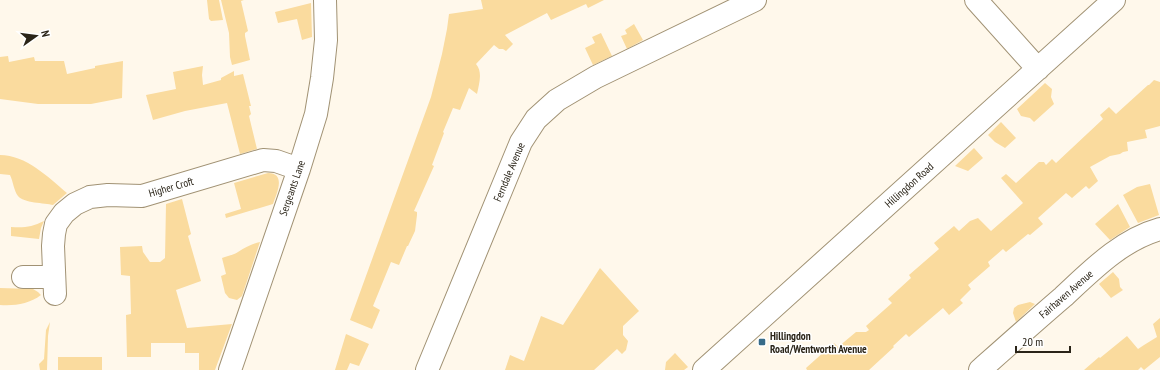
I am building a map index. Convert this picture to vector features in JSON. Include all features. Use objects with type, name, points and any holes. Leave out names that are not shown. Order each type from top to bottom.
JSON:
[{"type":"street","name":"Sergeants Lane","points":[[230,370],[299,169],[316,114],[326,40],[325,0]]},
{"type":"street","name":"Ferndale Avenue","points":[[427,370],[521,142],[536,119],[557,100],[596,77],[755,0]]},
{"type":"street","points":[[976,0],[1038,68]]},
{"type":"street","name":"Hillingdon Road","points":[[704,370],[1114,0]]},
{"type":"street","name":"Higher Croft","points":[[23,277],[54,285],[53,246],[56,224],[64,213],[75,204],[90,197],[108,195],[142,196],[263,160],[276,161],[299,169]]},
{"type":"street","name":"Fairhaven Avenue","points":[[980,370],[1091,271],[1118,249],[1137,238],[1160,228]]},
{"type":"shaded area","points":[[207,0],[219,0],[223,20],[211,21],[209,19]]},
{"type":"shaded area","points":[[221,0],[244,0],[241,1],[248,31],[245,33],[245,36],[250,60],[232,65],[230,57],[229,33]]},
{"type":"shaded area","points":[[481,0],[604,0],[588,8],[586,4],[551,20],[547,13],[505,35],[513,44],[506,51],[499,49],[494,45],[476,64],[480,74],[477,94],[469,88],[460,110],[453,108],[432,165],[434,166],[414,211],[417,212],[415,231],[399,265],[391,262],[373,306],[380,310],[372,329],[350,320],[431,97],[442,54],[449,14],[483,9]]},
{"type":"shaded area","points":[[311,3],[312,37],[302,40],[297,19],[278,23],[275,12]]},
{"type":"shaded area","points":[[634,24],[643,40],[627,49],[621,36],[627,34],[625,30]]},
{"type":"shaded area","points":[[601,33],[612,56],[593,65],[585,48],[595,43],[592,37]]},
{"type":"shaded area","points":[[8,56],[9,62],[34,57],[35,61],[64,61],[67,74],[95,68],[95,66],[123,61],[122,98],[91,104],[38,104],[0,99],[0,57]]},
{"type":"shaded area","points":[[203,66],[203,85],[221,80],[221,78],[234,71],[234,76],[243,74],[251,106],[249,106],[251,114],[249,116],[257,149],[240,154],[227,103],[185,111],[153,120],[146,95],[176,89],[173,72]]},
{"type":"shaded area","points":[[1154,80],[1160,82],[1160,126],[1145,130],[1147,138],[1127,142],[1128,151],[1110,156],[1090,167],[1098,181],[1089,189],[1086,186],[1072,198],[1066,193],[1038,218],[1043,224],[1006,252],[1003,249],[988,262],[990,266],[968,285],[971,289],[960,300],[963,303],[949,315],[943,308],[909,337],[906,334],[869,370],[807,370],[806,368],[834,343],[838,347],[856,332],[866,332],[869,330],[866,326],[892,303],[888,299],[911,278],[909,275],[939,249],[934,243],[954,226],[959,231],[970,221],[978,218],[991,231],[1023,203],[1001,178],[1006,174],[1016,183],[1039,162],[1044,162],[1046,165],[1052,159],[1056,163],[1103,119],[1100,115],[1109,107],[1116,114]]},
{"type":"shaded area","points":[[1045,83],[1052,89],[1051,97],[1054,104],[1034,122],[1030,118],[1021,116],[1017,109]]},
{"type":"shaded area","points":[[1001,122],[1016,138],[1005,148],[995,142],[988,135]]},
{"type":"shaded area","points":[[974,148],[983,158],[968,171],[955,166]]},
{"type":"shaded area","points":[[0,155],[10,156],[28,163],[67,193],[53,205],[24,200],[18,196],[15,191],[10,175],[0,174]]},
{"type":"shaded area","points":[[268,173],[274,174],[279,180],[278,190],[273,204],[226,218],[225,214],[241,209],[234,183]]},
{"type":"shaded area","points":[[1150,184],[1159,215],[1138,223],[1123,195],[1137,187]]},
{"type":"shaded area","points":[[182,199],[191,234],[188,236],[201,281],[176,290],[187,328],[232,324],[215,370],[199,370],[199,353],[185,353],[185,343],[151,343],[151,357],[127,357],[126,315],[131,314],[130,276],[121,275],[120,247],[142,246],[143,252],[150,262],[160,262],[165,258],[166,204]]},
{"type":"shaded area","points":[[1118,204],[1130,227],[1110,240],[1095,224]]},
{"type":"shaded area","points":[[44,221],[39,239],[11,236],[11,227],[28,227]]},
{"type":"shaded area","points":[[260,242],[242,296],[237,300],[229,298],[225,293],[221,276],[226,274],[222,258],[235,254]]},
{"type":"shaded area","points":[[600,268],[639,311],[623,326],[623,335],[628,341],[626,350],[622,354],[617,349],[594,370],[505,370],[510,355],[524,361],[541,316],[563,325]]},
{"type":"shaded area","points":[[1113,272],[1119,279],[1120,287],[1123,290],[1111,298],[1099,284]]},
{"type":"shaded area","points":[[0,288],[33,289],[41,295],[22,304],[0,305]]},
{"type":"shaded area","points":[[1030,302],[1035,304],[1016,322],[1013,313],[1014,308],[1018,305]]},
{"type":"shaded area","points":[[1160,318],[1160,357],[1144,370],[1141,367],[1138,370],[1084,370],[1127,336],[1138,349],[1157,337],[1153,324]]},
{"type":"shaded area","points":[[50,322],[47,370],[40,370],[39,364],[44,359],[46,330]]},
{"type":"shaded area","points":[[346,334],[369,344],[359,366],[350,363],[347,370],[335,370]]},
{"type":"shaded area","points":[[675,353],[688,367],[684,370],[665,370],[666,362]]},
{"type":"shaded area","points":[[58,357],[102,357],[102,370],[58,370]]},
{"type":"place","name":"Hillingdon Road/Wentworth Avenue","points":[[762,342]]}]
